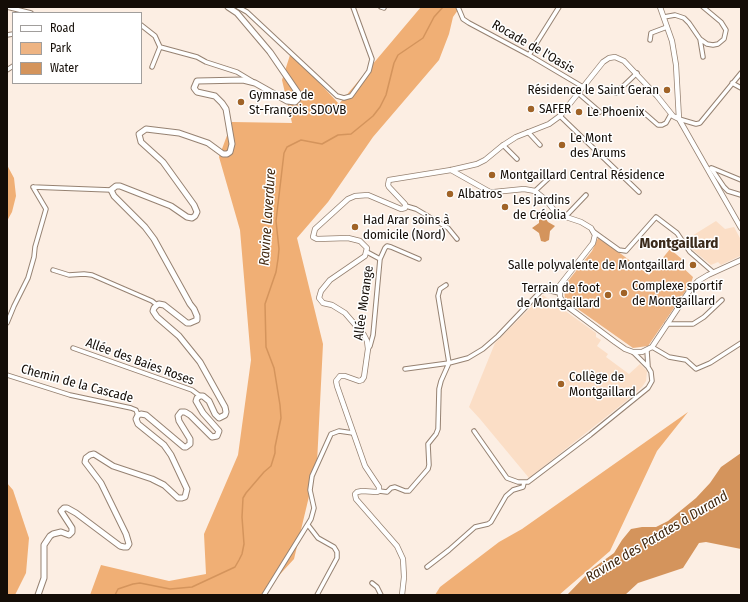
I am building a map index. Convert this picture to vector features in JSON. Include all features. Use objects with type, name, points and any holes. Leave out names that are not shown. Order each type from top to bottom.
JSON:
[{"type":"main road","points":[[38,595],[44,578],[44,545],[50,536],[56,533],[61,532],[68,535],[72,532],[72,528],[61,511],[64,508],[76,513],[110,537],[120,546],[127,547],[129,544],[126,534],[101,483],[85,462],[86,458],[94,454],[113,466],[152,478],[164,484],[178,498],[182,498],[185,497],[187,493],[185,482],[171,455],[159,441],[138,424],[136,420],[138,416],[143,414],[146,415],[181,445],[186,447],[190,444],[190,439],[179,421],[178,416],[181,412],[185,412],[190,415],[212,437],[217,436],[219,430],[203,413],[196,401],[200,396],[203,396],[209,401],[215,414],[219,418],[225,415],[226,412],[225,407],[200,362],[179,336],[157,316],[154,311],[154,308],[157,305],[164,305],[187,323],[194,323],[197,320],[197,316],[194,309],[161,250],[145,227],[114,196],[111,190],[116,186],[120,186],[171,206],[187,217],[192,218],[197,212],[194,205],[163,162],[141,142],[139,134],[146,129],[179,133],[208,143],[223,154],[230,152],[232,144],[226,109],[215,96],[196,92],[194,88],[197,81],[243,80],[255,83],[287,101],[295,102],[298,99],[298,93],[270,52],[236,13],[228,7]]},
{"type":"street","points":[[7,7],[26,12]]},
{"type":"street","points":[[238,7],[247,12],[337,96],[344,98],[351,96],[365,76],[371,65],[372,59],[353,7]]},
{"type":"street","name":"Rocade de l'Oasis","points":[[458,7],[463,19],[529,55],[583,87]]},
{"type":"street","points":[[529,55],[559,7]]},
{"type":"street","points":[[660,7],[672,41],[676,65],[679,119],[741,228]]},
{"type":"street","points":[[664,17],[675,16],[684,18],[700,39],[707,44],[713,45],[722,42],[726,35],[726,30],[721,22],[703,7]]},
{"type":"street","points":[[142,26],[155,36],[160,47],[152,67]]},
{"type":"street","points":[[650,40],[651,33],[667,27]]},
{"type":"street","points":[[700,39],[703,57]]},
{"type":"street","points":[[160,47],[198,57],[206,62],[237,72],[255,83]]},
{"type":"street","points":[[457,239],[448,228],[416,209],[406,206],[389,187],[389,180],[451,170],[481,162],[516,137],[549,124],[560,116],[603,62],[612,58],[620,58],[637,73],[671,114],[679,119],[696,124],[700,123],[741,73]]},
{"type":"street","points":[[616,93],[637,73]]},
{"type":"street","points":[[732,83],[741,88]]},
{"type":"street","points":[[578,93],[600,112]]},
{"type":"street","points":[[642,111],[658,125],[666,123],[671,114]]},
{"type":"street","points":[[560,116],[639,192]]},
{"type":"street","points":[[528,132],[540,145]]},
{"type":"street","points":[[503,145],[517,159]]},
{"type":"street","points":[[704,165],[741,180]]},
{"type":"street","points":[[711,168],[728,191],[741,195]]},
{"type":"street","points":[[451,170],[490,192],[524,189],[535,191],[546,200],[555,212],[586,224],[593,231],[620,250],[626,251],[656,217],[677,233],[690,252],[713,272]]},
{"type":"street","points":[[535,191],[552,175]]},
{"type":"street","points":[[7,323],[28,278],[46,210],[33,187],[111,190]]},
{"type":"street","points":[[379,490],[379,486],[365,466],[336,381],[343,375],[356,380],[362,380],[365,374],[368,349],[364,335],[345,313],[332,305],[323,303],[319,298],[321,291],[330,280],[365,256],[367,248],[360,241],[348,238],[317,239],[313,237],[314,232],[320,224],[348,199],[355,196],[368,195],[401,209],[405,208],[406,206]]},
{"type":"street","points":[[565,217],[586,195]]},
{"type":"street","points":[[474,431],[507,478],[524,483],[528,482],[590,436],[648,388],[652,381],[652,375],[648,367],[633,352],[620,345],[561,301],[559,293],[560,285],[593,243],[593,231]]},
{"type":"street","name":"Allée Morange","points":[[368,349],[373,335],[380,259],[385,248],[387,246],[419,259]]},
{"type":"street","name":"Allée Morange","points":[[367,252],[380,259]]},
{"type":"street","points":[[633,352],[638,353],[647,351],[652,347],[690,290],[698,281],[713,272],[741,260]]},
{"type":"street","points":[[53,270],[69,275],[92,275],[152,301],[157,305]]},
{"type":"street","points":[[402,595],[404,577],[403,559],[397,546],[360,505],[355,494],[359,491],[372,492],[379,490],[387,492],[391,488],[395,487],[409,491],[426,473],[429,465],[428,444],[436,434],[438,426],[441,381],[449,363],[438,296],[440,289],[446,284]]},
{"type":"street","points":[[405,369],[449,363],[468,358],[483,349],[498,336],[541,291],[547,290],[559,293]]},
{"type":"street","points":[[667,324],[693,324],[704,317],[722,300]]},
{"type":"street","points":[[652,347],[669,357],[686,360],[696,369],[710,363],[741,343]]},
{"type":"street","name":"Allée des Baies Roses","points":[[73,348],[192,390],[200,396]]},
{"type":"street","points":[[647,351],[648,367]]},
{"type":"street","name":"Chemin de la Cascade","points":[[7,376],[70,395],[131,408],[136,410],[138,416]]},
{"type":"street","points":[[264,595],[311,520],[314,508],[310,483],[331,434],[339,431],[353,433]]},
{"type":"street","points":[[427,568],[475,527],[491,522],[506,496],[513,490],[524,487],[524,483]]},
{"type":"street","points":[[308,525],[318,538],[334,547],[337,552],[337,558],[317,595]]},
{"type":"street","points":[[372,583],[377,587],[381,595]]},
{"type":"shaded area","points":[[421,7],[460,7],[453,17],[449,34],[439,60],[373,137],[328,202],[297,238],[323,344],[317,463],[294,559],[261,595],[90,595],[101,565],[169,581],[206,574],[204,534],[238,455],[251,360],[240,230],[219,157],[232,122],[292,123],[282,80],[291,52],[339,104]]},
{"type":"shaded area","points":[[7,165],[14,178],[16,196],[12,212],[7,221]]},
{"type":"shaded area","points":[[716,221],[725,229],[734,227],[741,240],[741,254],[740,256],[721,265],[718,262],[711,265],[689,247],[687,239]]},
{"type":"shaded area","name":"Collège de Montgaillard","points":[[543,295],[596,333],[596,337],[601,340],[597,346],[608,354],[606,357],[629,374],[640,364],[647,371],[646,381],[642,387],[529,478],[469,407],[495,343]]},
{"type":"shaded area","points":[[688,412],[657,451],[610,551],[559,595],[435,595],[440,587],[499,542],[522,529]]},
{"type":"shaded area","points":[[7,483],[13,490],[29,538],[26,573],[15,595],[7,595]]},
{"type":"green space","name":"Complexe sportif de Montgaillard","points":[[598,238],[649,275],[670,249],[683,260],[680,265],[693,277],[691,283],[648,346],[633,348],[565,300],[564,286],[592,251]]},
{"type":"water","points":[[543,218],[555,226],[550,231],[549,240],[545,242],[541,241],[539,233],[532,228],[539,223],[539,220]]},
{"type":"water","name":"Ravine des Patates à Durand","points":[[741,453],[741,549],[706,542],[699,543],[683,568],[638,583],[625,595],[567,595],[592,569],[614,553],[631,529],[656,527],[668,521],[696,498],[710,483],[721,467]]},
{"type":"waterway","name":"Ravine Laverdure","points":[[115,595],[118,589],[140,583],[170,589],[192,587],[235,567],[239,560],[244,544],[242,517],[243,498],[264,472],[271,466],[275,453],[281,418],[274,368],[266,347],[265,304],[276,272],[278,259],[279,249],[276,221],[284,153],[287,147],[301,140],[322,144],[338,135],[351,134],[373,116],[380,107],[386,95],[394,63],[398,55],[423,38],[434,17],[443,7]]},
{"type":"place","name":"Résidence le Saint Geran","points":[[667,90]]},
{"type":"place","name":"Gymnase de St-François SDOVB","points":[[241,102]]},
{"type":"place","name":"SAFER","points":[[531,109]]},
{"type":"place","name":"Le Phoenix","points":[[579,112]]},
{"type":"place","name":"Le Mont des Arums","points":[[562,145]]},
{"type":"place","name":"Montgaillard Central Résidence","points":[[492,175]]},
{"type":"place","name":"Albatros","points":[[450,194]]},
{"type":"place","name":"Les jardins de Créolia","points":[[505,207]]},
{"type":"place","name":"Had Arar soins à domicile (Nord)","points":[[355,227]]},
{"type":"place","name":"Salle polyvalente de Montgaillard","points":[[693,265]]},
{"type":"place","name":"Complexe sportif de Montgaillard","points":[[624,293]]},
{"type":"place","name":"Terrain de foot de Montgaillard","points":[[608,295]]},
{"type":"place","name":"Collège de Montgaillard","points":[[561,384]]},
{"type":"district","name":"Montgaillard","points":[[679,244]]}]
